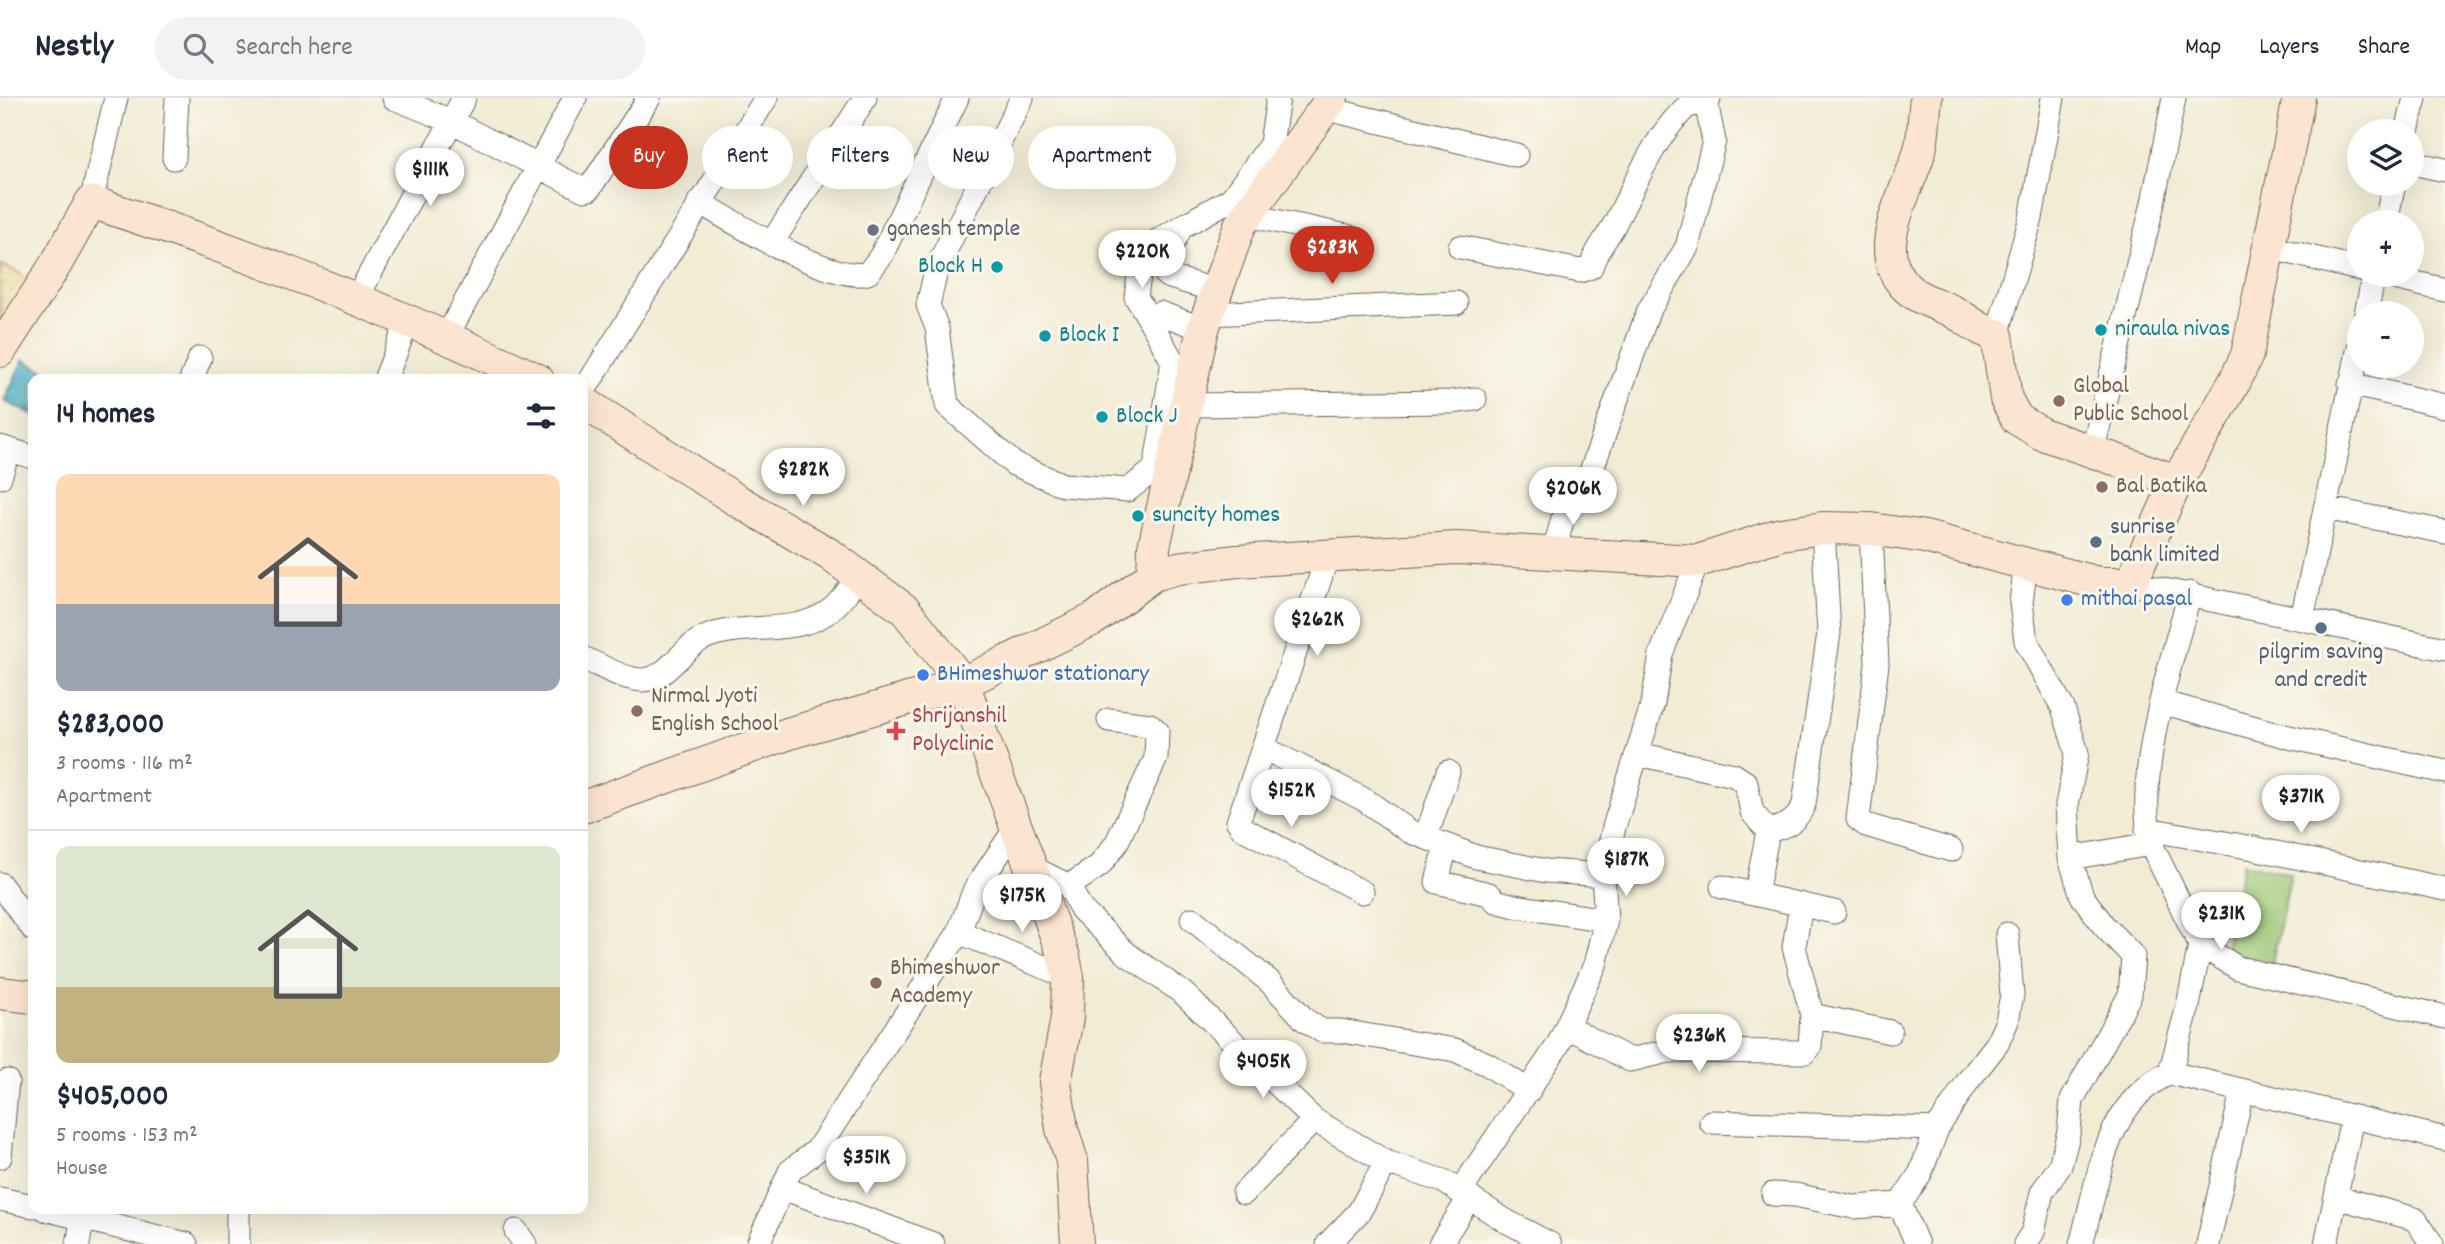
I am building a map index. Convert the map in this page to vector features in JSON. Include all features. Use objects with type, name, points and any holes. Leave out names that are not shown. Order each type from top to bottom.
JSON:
[{"type":"street","points":[[0,351],[56,264],[91,202],[116,98]]},
{"type":"street","points":[[174,158],[177,98]]},
{"type":"street","points":[[394,98],[451,121],[584,190],[589,189],[649,98]]},
{"type":"street","points":[[357,298],[464,98]]},
{"type":"street","points":[[447,336],[575,98]]},
{"type":"street","points":[[588,383],[766,98]]},
{"type":"street","points":[[771,244],[865,98]]},
{"type":"street","points":[[699,202],[771,244],[840,271],[854,275],[868,273],[881,256],[957,98]]},
{"type":"street","points":[[1022,98],[943,254],[934,279],[928,305],[937,328],[947,405],[1014,464],[1063,485],[1128,490],[1155,470],[1173,362],[1156,318],[1136,297],[1142,254],[1149,246],[1231,199],[1271,144],[1278,98]]},
{"type":"street","points":[[1926,98],[1921,145],[1892,229],[1889,257],[1896,274],[1914,294],[1962,316],[1980,331],[1997,335]]},
{"type":"street","points":[[2053,98],[2031,218],[1997,335],[2006,399],[2017,419],[2042,434],[2093,449],[2177,481]]},
{"type":"street","points":[[2093,449],[2153,203],[2174,98]]},
{"type":"street","points":[[2131,583],[2177,481],[2235,381],[2247,355],[2299,98]]},
{"type":"street","points":[[2410,119],[2415,98]]},
{"type":"street","points":[[1460,247],[1580,271],[1591,267],[1597,249],[1609,233],[1664,131],[1692,102],[1708,103],[1714,141],[1687,247],[1648,312],[1584,491],[1569,495],[1554,552]]},
{"type":"street","points":[[1153,575],[1154,547],[1210,311],[1247,215],[1328,103],[1516,155]]},
{"type":"street","points":[[2424,166],[2445,170]]},
{"type":"street","points":[[91,202],[194,236],[357,298],[447,336],[526,374]]},
{"type":"street","points":[[1247,215],[1347,236]]},
{"type":"street","points":[[1156,318],[1171,247],[1181,227]]},
{"type":"street","points":[[2268,247],[2347,266]]},
{"type":"street","points":[[1167,276],[1210,311]]},
{"type":"street","points":[[2424,285],[2445,290]]},
{"type":"street","points":[[1156,318],[1210,311],[1456,303]]},
{"type":"street","points":[[387,374],[408,320]]},
{"type":"street","points":[[2302,619],[2351,378]]},
{"type":"street","points":[[2350,383],[2445,406]]},
{"type":"street","points":[[1186,405],[1451,402],[1475,399]]},
{"type":"street","points":[[588,405],[860,576],[905,610],[963,682],[1064,957],[1068,977],[1067,1018],[1055,1082],[1062,1129],[1072,1161],[1077,1244]]},
{"type":"street","points":[[0,477],[4,448],[28,455]]},
{"type":"street","points":[[2325,508],[2445,532]]},
{"type":"street","points":[[588,805],[790,733],[963,682],[1094,620],[1153,575],[1201,565],[1457,548],[1698,561],[1781,534],[1823,528],[1871,529],[1925,537],[2098,583],[2131,583],[2190,593],[2445,649]]},
{"type":"street","points":[[1768,831],[1787,826],[1799,817],[1804,804],[1829,633],[1823,528]]},
{"type":"street","points":[[1871,529],[1877,664],[1858,819],[1866,825],[1951,850]]},
{"type":"street","points":[[1328,555],[1238,822],[1242,828],[1362,892]]},
{"type":"street","points":[[1440,1244],[1465,1194],[1568,1027],[1595,965],[1606,920],[1603,876],[1614,827],[1653,703],[1661,654],[1698,561]]},
{"type":"street","points":[[2025,1244],[2033,1232],[2042,1192],[2060,1166],[2069,1131],[2072,1100],[2130,995],[2134,976],[2133,956],[2081,897],[2070,858],[2067,805],[2077,753],[2063,708],[2026,641],[2021,603],[2026,563]]},
{"type":"street","points":[[588,660],[645,680],[657,676],[701,639],[728,630],[777,628],[829,611],[860,576]]},
{"type":"street","points":[[2190,593],[2161,702],[2149,783],[2149,837],[2200,946],[2214,956],[2249,971],[2445,1017]]},
{"type":"street","points":[[2161,702],[2289,737],[2445,772]]},
{"type":"street","points":[[1069,886],[1099,866],[1116,844],[1156,758],[1157,731],[1150,725],[1109,720]]},
{"type":"street","points":[[1264,748],[1365,800],[1409,831],[1436,842],[1507,864],[1603,876]]},
{"type":"street","points":[[1638,754],[1734,775],[1746,783],[1752,812],[1768,831]]},
{"type":"street","points":[[1448,772],[1436,842],[1437,882],[1489,894],[1496,901],[1514,906],[1606,920]]},
{"type":"street","points":[[758,1244],[790,1171],[817,1150],[959,932],[974,891],[1015,829]]},
{"type":"street","points":[[1756,894],[1768,831]]},
{"type":"street","points":[[2070,858],[2149,837],[2253,848],[2445,889]]},
{"type":"street","points":[[1031,867],[1069,886],[1081,909],[1127,954],[1183,993],[1314,1120],[1386,1162],[1443,1181],[1550,1244]]},
{"type":"street","points":[[0,884],[28,922]]},
{"type":"street","points":[[1723,887],[1834,912]]},
{"type":"street","points":[[1568,1027],[1630,1060],[1668,1051],[1795,1053],[1810,1047],[1812,1015],[1794,947],[1801,904]]},
{"type":"street","points":[[1192,919],[1269,981],[1305,1020],[1322,1031],[1341,1031],[1379,1040],[1455,1049],[1487,1064],[1529,1090]]},
{"type":"street","points":[[959,932],[1068,977]]},
{"type":"street","points":[[1900,1204],[1920,1174],[1937,1129],[1968,1080],[1997,1044],[2007,1021],[2012,995],[2007,934]]},
{"type":"street","points":[[2170,1073],[2188,1006],[2200,946]]},
{"type":"street","points":[[0,993],[28,996]]},
{"type":"street","points":[[1812,1015],[1890,1032]]},
{"type":"street","points":[[2081,1244],[2113,1129],[2127,1103],[2148,1082],[2170,1073],[2242,1093],[2445,1139]]},
{"type":"street","points":[[0,1157],[7,1081]]},
{"type":"street","points":[[2208,1244],[2242,1093]]},
{"type":"street","points":[[2326,1244],[2352,1118]]},
{"type":"street","points":[[1244,1193],[1314,1120]]},
{"type":"street","points":[[1711,1122],[1937,1129]]},
{"type":"street","points":[[1328,1244],[1359,1212],[1386,1162]]},
{"type":"street","points":[[783,1188],[933,1244]]},
{"type":"street","points":[[1773,1194],[1795,1195],[1853,1207],[1900,1204]]},
{"type":"street","points":[[2336,1198],[2415,1219],[2432,1244]]},
{"type":"street","points":[[0,1199],[28,1205]]},
{"type":"street","points":[[1900,1204],[1917,1244]]},
{"type":"street","points":[[78,1244],[83,1214]]},
{"type":"street","points":[[86,1214],[187,1244]]},
{"type":"street","points":[[238,1214],[238,1244]]},
{"type":"sand","points":[[0,264],[21,274],[29,284],[0,332]]},
{"type":"green space","points":[[2243,863],[2291,874],[2272,963],[2224,953]]},
{"type":"water","points":[[23,360],[52,374],[28,374],[28,413],[4,401]]},
{"type":"place","name":"ganesh temple","points":[[873,230]]},
{"type":"place","name":"Block H","points":[[997,267]]},
{"type":"place","name":"niraula nivas","points":[[2101,330]]},
{"type":"place","name":"Block I","points":[[1045,336]]},
{"type":"place","name":"Global Public School","points":[[2059,401]]},
{"type":"place","name":"Block J","points":[[1102,417]]},
{"type":"place","name":"Bal Batika","points":[[2102,487]]},
{"type":"place","name":"suncity homes","points":[[1138,516]]},
{"type":"place","name":"sunrise bank limited","points":[[2096,542]]},
{"type":"place","name":"mithai pasal","points":[[2067,600]]},
{"type":"place","name":"pilgrim saving and credit","points":[[2321,628]]},
{"type":"place","name":"BHimeshwor stationary","points":[[923,675]]},
{"type":"place","name":"Nirmal Jyoti English School","points":[[637,711]]},
{"type":"place","name":"Shrijanshil Polyclinic","points":[[896,731]]},
{"type":"place","name":"Bhimeshwor Academy","points":[[876,983]]}]
